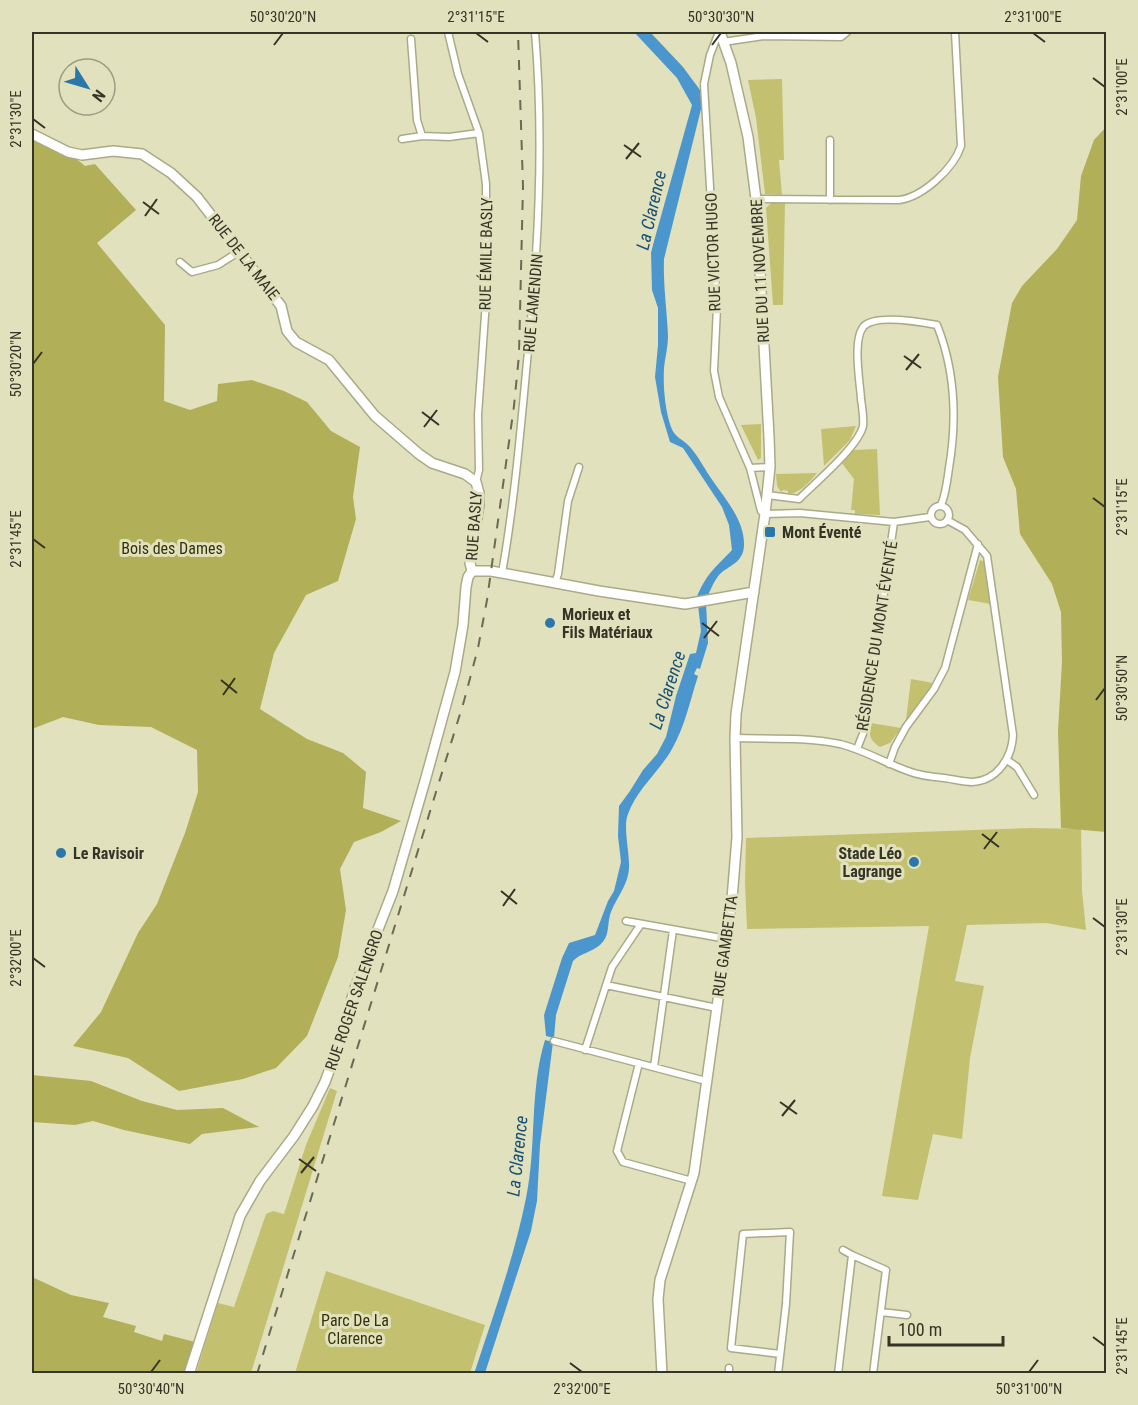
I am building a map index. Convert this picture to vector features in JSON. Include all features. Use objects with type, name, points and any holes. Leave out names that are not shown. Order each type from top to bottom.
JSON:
[{"type":"street","name":"RUE ÉMILE BASLY","points":[[448,32],[458,74],[479,133],[486,184],[488,236],[486,301],[478,415],[479,470],[476,482]]},
{"type":"street","name":"RUE LAMENDIN","points":[[502,573],[523,419],[539,238],[539,104],[535,32]]},
{"type":"street","name":"RUE DU 11 NOVEMBRE","points":[[719,32],[731,63],[748,137],[756,199],[769,423],[770,467],[765,514]]},
{"type":"street","name":"RUE VICTOR HUGO","points":[[719,32],[710,55],[704,84],[717,306],[714,371],[719,397],[750,468],[761,511],[765,514]]},
{"type":"street","points":[[723,42],[764,36],[841,37],[847,32]]},
{"type":"street","points":[[756,199],[899,200],[919,195],[958,155],[962,136],[955,32]]},
{"type":"street","points":[[411,39],[417,120],[422,136]]},
{"type":"street","points":[[402,139],[479,133]]},
{"type":"street","name":"RUE DE LA MAIE","points":[[32,134],[75,154],[113,151],[142,154],[171,173],[197,197],[240,250],[281,306],[287,331],[296,342],[329,360],[375,416],[418,454],[432,463],[465,474],[476,482]]},
{"type":"street","points":[[830,140],[830,200]]},
{"type":"street","points":[[180,262],[192,272],[218,265],[240,250]]},
{"type":"street","points":[[800,513],[800,499],[855,443],[863,426],[858,348],[860,332],[866,324],[872,321],[904,320],[937,325],[955,400],[952,450],[941,505]]},
{"type":"street","points":[[555,583],[568,501],[579,467]]},
{"type":"street","points":[[750,468],[770,467]]},
{"type":"street","name":"RUE BASLY","points":[[472,571],[470,562],[479,505],[476,482]]},
{"type":"street","points":[[767,495],[800,499]]},
{"type":"street","points":[[941,505],[933,508],[930,517],[938,524],[947,520]]},
{"type":"street","points":[[941,505],[948,511],[947,520]]},
{"type":"street","name":"RÉSIDENCE DU MONT ÉVENTÉ","points":[[765,514],[800,513],[894,522],[930,517]]},
{"type":"street","name":"RUE GAMBETTA","points":[[662,1374],[658,1299],[660,1280],[692,1181],[727,939],[737,837],[735,738],[765,514]]},
{"type":"street","points":[[947,520],[965,530],[987,556],[1013,735],[1013,747],[1007,760],[1017,767],[1034,795]]},
{"type":"street","name":"RÉSIDENCE DU MONT ÉVENTÉ","points":[[858,749],[868,707],[894,522]]},
{"type":"street","points":[[889,764],[906,727],[934,688],[945,668],[978,544]]},
{"type":"street","points":[[472,571],[502,573],[677,603],[697,602],[754,592]]},
{"type":"street","name":"RUE ROGER SALENGRO","points":[[189,1374],[242,1211],[260,1181],[313,1106],[338,1049],[355,988],[393,891],[425,781],[455,672],[462,636],[467,581],[472,571]]},
{"type":"street","name":"RÉSIDENCE DU MONT ÉVENTÉ","points":[[735,738],[839,744],[858,749],[889,764],[927,777],[972,782],[993,774],[1007,760]]},
{"type":"street","points":[[626,921],[727,939]]},
{"type":"street","points":[[585,1050],[612,967],[641,924]]},
{"type":"street","points":[[654,1067],[673,930]]},
{"type":"street","points":[[606,985],[664,995],[717,1008]]},
{"type":"street","points":[[554,1041],[706,1081]]},
{"type":"street","points":[[639,1063],[617,1151],[623,1162],[692,1181]]},
{"type":"street","points":[[778,1374],[786,1304],[790,1232],[743,1234],[731,1348],[780,1354]]},
{"type":"street","points":[[843,1250],[886,1270],[873,1374]]},
{"type":"street","points":[[837,1374],[852,1255]]},
{"type":"street","points":[[881,1312],[907,1315]]},
{"type":"green space","points":[[782,79],[784,160],[779,160],[782,195],[765,194],[756,118],[748,80]]},
{"type":"green space","points":[[1106,127],[1106,832],[1061,828],[1058,731],[1062,662],[1061,612],[1052,584],[1020,534],[1016,489],[1003,457],[998,377],[1012,303],[1022,286],[1057,249],[1077,220],[1081,176],[1094,140]]},
{"type":"green space","name":"Bois des Dames","points":[[32,134],[68,152],[85,166],[95,164],[136,210],[97,243],[165,325],[164,401],[190,410],[217,401],[218,384],[252,380],[307,402],[331,431],[360,447],[353,497],[356,519],[338,581],[306,595],[274,653],[260,709],[307,739],[343,753],[366,772],[363,808],[401,821],[381,832],[354,842],[340,869],[346,910],[338,957],[307,1036],[276,1068],[243,1079],[179,1091],[128,1058],[73,1046],[101,1012],[138,933],[157,904],[185,833],[198,792],[197,750],[151,727],[99,725],[63,717],[32,729]]},
{"type":"green space","points":[[772,202],[785,203],[783,305],[773,305],[766,208]]},
{"type":"green space","points":[[761,424],[761,458],[758,460],[741,425]]},
{"type":"green space","points":[[856,426],[850,440],[824,466],[821,429]]},
{"type":"green space","points":[[877,449],[880,515],[855,514],[855,510],[851,510],[854,479],[841,462],[854,450]]},
{"type":"green space","points":[[817,473],[797,492],[788,494],[788,491],[783,490],[781,492],[777,486],[776,474]]},
{"type":"green space","points":[[980,560],[985,562],[991,604],[968,600]]},
{"type":"green space","points":[[911,679],[933,683],[906,720]]},
{"type":"green space","points":[[871,723],[901,728],[890,743],[880,747],[871,737]]},
{"type":"green space","name":"Stade Léo Lagrange","points":[[1032,828],[1081,829],[1082,891],[1086,930],[1046,923],[967,925],[955,981],[984,986],[970,1058],[962,1139],[933,1134],[918,1200],[882,1196],[929,926],[747,929],[746,838]]},
{"type":"green space","points":[[32,1075],[91,1081],[142,1101],[177,1110],[223,1108],[259,1127],[202,1134],[190,1144],[93,1121],[75,1125],[32,1122]]},
{"type":"green space","points":[[330,1088],[337,1091],[251,1373],[196,1373],[218,1303],[234,1307],[266,1214],[273,1211],[284,1214],[306,1145]]},
{"type":"green space","name":"Parc De La Clarence","points":[[326,1271],[485,1325],[470,1373],[295,1373]]},
{"type":"green space","points":[[32,1277],[71,1295],[109,1303],[103,1317],[136,1326],[134,1332],[162,1341],[164,1334],[199,1343],[189,1373],[32,1373]]},
{"type":"water","points":[[634,32],[650,32],[683,67],[700,90],[702,105],[664,259],[668,336],[664,368],[665,398],[673,431],[693,451],[734,511],[741,528],[744,546],[741,556],[719,575],[708,595],[696,599],[715,567],[732,550],[729,525],[722,507],[683,448],[670,442],[661,412],[655,377],[658,308],[652,290],[651,252],[692,105],[677,78]]},
{"type":"water","points":[[706,603],[708,643],[700,669],[697,668],[694,674],[698,676],[684,722],[672,749],[642,789],[628,814],[626,831],[629,871],[610,915],[607,934],[600,945],[573,961],[556,1015],[554,1038],[546,1036],[544,1015],[569,943],[595,935],[614,891],[621,862],[618,836],[619,806],[643,770],[657,754],[666,737],[690,654],[696,653],[701,631],[698,605]]},
{"type":"water","points":[[545,1040],[553,1042],[540,1145],[537,1201],[531,1231],[485,1373],[474,1374],[509,1265],[526,1198],[537,1079]]},
{"type":"railway","points":[[257,1374],[464,701],[478,648],[487,600],[519,355],[523,186],[518,32]]},
{"type":"place","name":"Mont Éventé","points":[[770,532]]},
{"type":"place","name":"Morieux et Fils Matériaux","points":[[550,623]]},
{"type":"place","name":"Le Ravisoir","points":[[61,853]]},
{"type":"place","name":"Stade Léo Lagrange","points":[[914,862]]},
{"type":"water label","name":"La Clarence","points":[[651,210]]},
{"type":"water label","name":"La Clarence","points":[[667,690]]},
{"type":"water label","name":"La Clarence","points":[[517,1156]]}]
